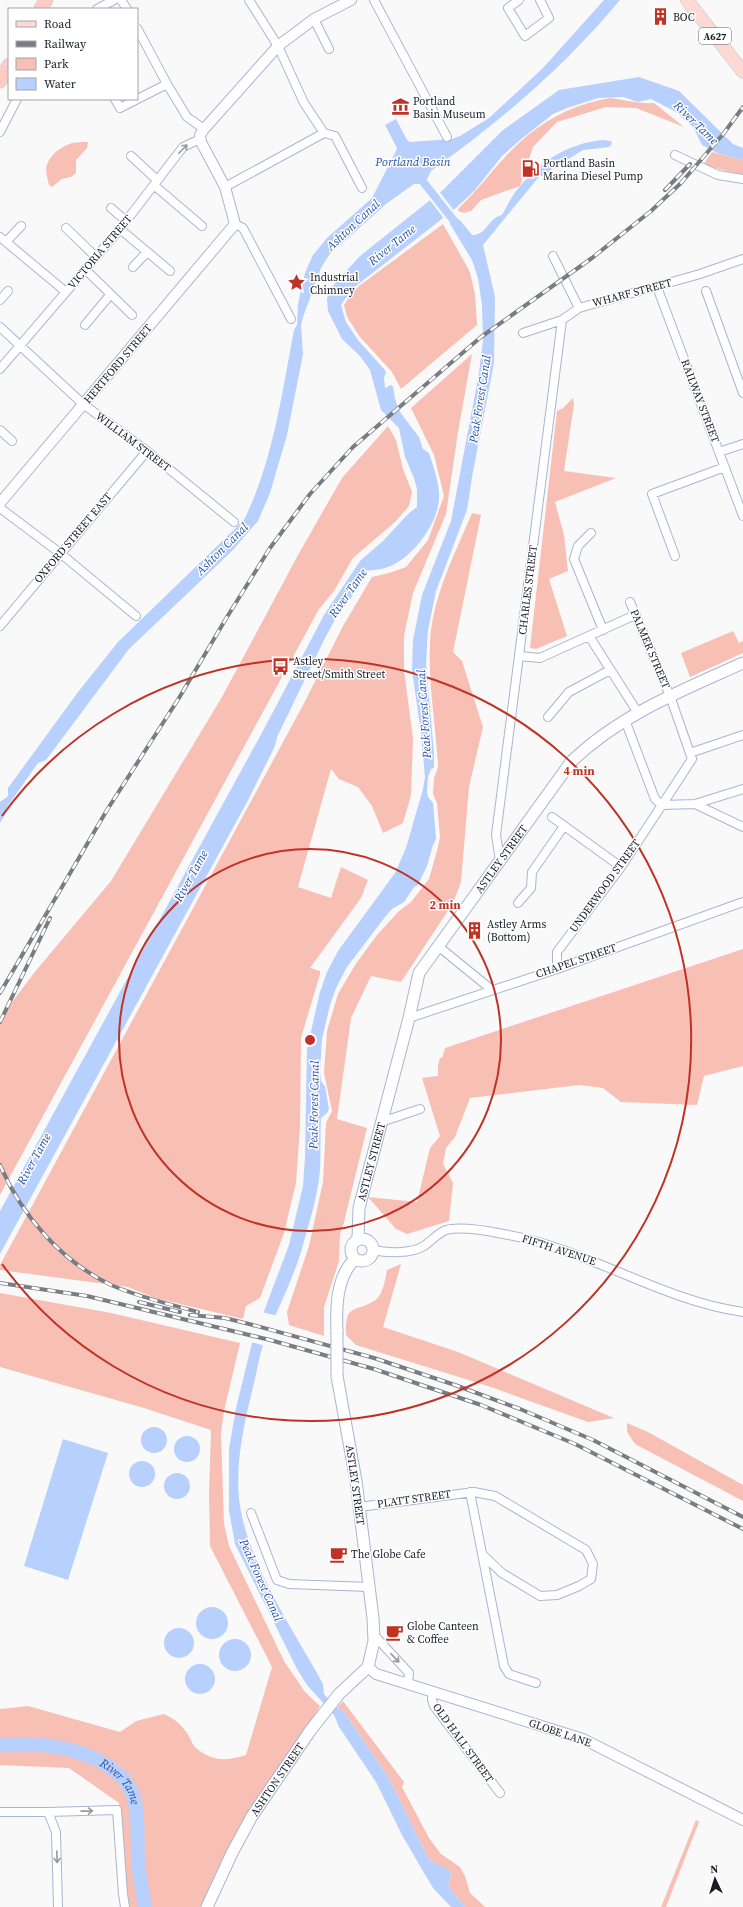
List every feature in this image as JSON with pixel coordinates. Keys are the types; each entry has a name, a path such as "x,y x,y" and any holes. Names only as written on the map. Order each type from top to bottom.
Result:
{"highway":[{"path":"0,81 8,67"}],"main road":[{"name":"A627","path":"687,0 743,72"},
{"name":"ASTLEY STREET","path":"358,1239 359,1208 409,1018 419,973 571,762 588,745 625,720 670,696 743,663"},
{"path":"358,1239 368,1241 373,1250 368,1259 362,1261 355,1259 351,1250 353,1243 358,1239"},
{"name":"ASTLEY STREET","path":"355,1259 344,1276 337,1300 337,1376 359,1507 369,1587 374,1635 368,1667"},
{"name":"ASHTON STREET","path":"207,1907 232,1853 252,1816 338,1694 368,1667"}],"street":[{"path":"99,8 114,0"},
{"path":"249,0 278,46 304,103 324,133 335,136 362,188"},
{"path":"291,319 243,228 235,224 225,187 201,142 200,135 278,46 314,19 351,0"},
{"path":"374,0 447,136"},
{"path":"519,0 508,8 525,36 549,18 540,0"},
{"path":"314,19 330,49"},
{"path":"139,37 187,117 204,129"},
{"path":"138,99 167,84"},
{"path":"0,132 16,100"},
{"path":"116,100 120,108 136,100"},
{"path":"225,187 324,133"},
{"name":"VICTORIA STREET","path":"0,369 120,229 183,147 200,138"},
{"path":"675,155 718,175 743,179"},
{"path":"131,156 156,183 202,226"},
{"path":"111,208 126,221"},
{"name":"HERTFORD STREET","path":"0,503 235,224"},
{"path":"21,226 3,239 66,292"},
{"path":"66,228 96,257"},
{"path":"120,229 170,271"},
{"path":"133,268 147,252"},
{"path":"553,256 579,308"},
{"name":"WHARF STREET","path":"523,332 562,320 579,308 657,287 743,259"},
{"path":"85,269 110,296 132,315"},
{"name":"RAILWAY STREET","path":"657,287 743,516"},
{"path":"0,300 8,291"},
{"path":"706,291 743,393"},
{"path":"85,325 110,296"},
{"name":"CHARLES STREET","path":"500,860 496,835 562,320"},
{"name":"WILLIAM STREET","path":"0,327 83,404 147,451 234,522"},
{"path":"0,430 12,441"},
{"path":"719,452 743,444"},
{"name":"OXFORD STREET EAST","path":"0,626 147,451"},
{"path":"675,556 652,494 725,467"},
{"path":"0,508 60,554 136,616"},
{"path":"591,532 578,546 574,559 603,630"},
{"name":"PALMER STREET","path":"630,602 670,696 690,753"},
{"path":"519,656 540,658 635,615"},
{"path":"589,636 638,713"},
{"path":"548,716 569,692 610,670"},
{"path":"625,720 655,799 662,805 695,804 743,789"},
{"path":"690,753 743,735"},
{"name":"UNDERWOOD STREET","path":"557,969 557,952 621,867 692,759 690,753"},
{"path":"695,804 743,827"},
{"path":"552,817 621,867"},
{"path":"518,903 531,888 532,872 564,826"},
{"name":"CHAPEL STREET","path":"409,1018 557,969 743,902"},
{"path":"438,946 492,990"},
{"path":"381,1122 420,1109"},
{"name":"FIFTH AVENUE","path":"373,1250 386,1252 412,1250 422,1247 446,1230 472,1230 503,1234 567,1251 668,1291 723,1309 743,1312"},
{"path":"470,1492 504,1666 509,1674 536,1683"},
{"name":"PLATT STREET","path":"359,1507 470,1492 495,1496 586,1550 592,1564 591,1579 579,1586 557,1594 540,1596 502,1573 482,1554"},
{"path":"251,1513 277,1580 289,1584 369,1587"},
{"path":"374,1635 410,1673 408,1684"},
{"name":"GLOBE LANE","path":"368,1667 376,1674 583,1739 743,1820"},
{"name":"OLD HALL STREET","path":"432,1691 434,1706 500,1793"},
{"path":"0,1812 116,1810 125,1907"},
{"path":"48,1812 56,1832 58,1907"}],"green space":[{"path":"610,98 654,103 684,127 636,108 606,107 557,122 533,147 520,186 481,200 471,211 464,213 458,211 459,208 506,156 541,126 566,111 595,101"},
{"path":"76,142 88,142 87,148 76,160 76,173 71,177 62,179 52,187 48,183 46,170 49,160 53,155 62,147"},
{"path":"712,152 743,160 743,175 703,165"},
{"path":"443,224 470,272 475,295 477,325 401,389 392,372 360,337 347,317 344,305 359,286"},
{"path":"472,354 458,432 446,514 413,593 404,636 404,671 413,738 411,795 403,823 383,833 372,806 358,787 339,779 331,769 298,887 331,898 341,867 368,880 361,898 310,968 320,971 320,974 301,1038 300,1126 296,1183 284,1233 260,1298 246,1306 243,1319 155,1298 128,1287 0,1270 0,1265 302,707 343,626 372,577 406,567 428,540 444,496 434,455 411,408"},
{"path":"573,398 574,404 564,471 616,478 555,502 564,535 568,571 549,579 567,636 536,649 530,648 557,411 563,408"},
{"path":"388,426 396,440 403,469 412,492 409,506 395,522 353,558 334,591 319,609 0,1195 0,1018 34,973 111,881 222,697 298,555 342,478"},
{"path":"472,513 481,515 453,652 462,661 483,727 469,787 461,882 453,903 401,982 371,976 351,1018 337,1119 367,1128 340,1235 339,1261 324,1307 324,1336 289,1325 287,1312 309,1246 323,1182 326,1123 332,1111 324,1073 327,1031 338,994 355,965 377,935 399,911 411,902 429,879 438,847 440,837 437,803 433,794 434,778 438,767 430,674 430,643 435,609 445,576"},
{"path":"733,631 739,643 743,641 743,653 690,677 681,653"},
{"path":"743,949 743,1066 704,1076 697,1105 621,1102 603,1088 579,1085 470,1098 455,1137 446,1148 443,1164 453,1183 449,1221 407,1234 396,1229 368,1197 417,1202 430,1148 440,1136 422,1078 438,1076 438,1065 445,1048"},
{"path":"401,1264 383,1327 458,1352 614,1418 588,1422 491,1387 356,1345 346,1335 346,1325 349,1313 352,1310 367,1305 377,1299 383,1287 387,1270"},
{"path":"0,1293 111,1313 240,1343 224,1411 221,1433 224,1524 229,1546 284,1661 305,1692 320,1706 260,1804 251,1805 200,1907 129,1907 119,1803 69,1768 0,1765 0,1709 28,1706 120,1732 136,1721 164,1714 172,1718 181,1726 196,1748 209,1756 227,1759 246,1755 272,1667 210,1546 209,1494 211,1430 144,1408 0,1367"},
{"path":"627,1423 648,1432 743,1485 743,1501 635,1444 627,1432"},
{"path":"343,1701 404,1782 402,1787 429,1838 441,1854 460,1867 465,1876 470,1893 485,1907 465,1907 449,1887 448,1883 452,1876 428,1858 389,1778 343,1710 339,1710 337,1708"},
{"path":"696,1820 699,1822 666,1907 661,1907"}],"water":[{"path":"604,0 620,0 577,48 531,92 457,152 431,171 426,181 431,191 428,191 422,184 414,184 386,204 329,255 321,268 303,317 301,326 303,354 287,435 270,493 258,521 232,551 129,649 46,760 38,763 7,807 5,815 0,823 0,802 8,796 8,788 78,692 118,642 244,520 254,497 269,451 281,402 294,330 297,325 298,304 305,273 313,255 327,238 372,198 397,148 385,125 396,119 407,140 410,142 452,139 460,136 489,118 543,68"},
{"path":"639,77 679,91 733,144 743,148 743,160 717,153 702,145 693,127 676,112 651,99 638,102 623,97 598,98 567,108 553,114 520,140 502,156 475,190 456,208 352,289 341,305 346,322 358,340 386,372 384,378 385,387 386,388 390,385 393,386 395,399 400,412 419,437 423,449 429,453 436,474 439,490 438,505 435,515 425,536 410,553 393,565 365,571 360,586 337,616 277,737 275,746 246,804 0,1254 0,1211 264,729 324,615 360,561 384,540 408,514 417,507 417,489 405,457 399,428 381,410 370,370 360,356 342,339 328,311 327,299 330,289 360,256 444,189 503,130 559,90"},
{"path":"603,140 611,141 612,144 609,147 583,150 538,178 483,245 495,297 494,363 467,510 436,591 428,630 426,664 434,768 431,769 428,777 427,792 428,797 433,803 436,839 427,866 418,885 414,887 404,902 392,909 385,917 347,967 336,988 330,1005 322,1039 320,1070 321,1081 325,1086 329,1109 321,1118 320,1170 317,1191 310,1222 297,1264 262,1350 243,1430 239,1463 238,1479 241,1512 247,1535 265,1579 287,1622 323,1684 324,1694 339,1710 343,1710 389,1778 428,1858 446,1868 451,1873 452,1876 448,1883 449,1887 465,1907 451,1907 433,1888 402,1835 376,1782 339,1727 334,1715 307,1685 297,1669 235,1544 229,1511 229,1449 236,1408 252,1343 289,1245 303,1186 307,1049 320,992 327,972 338,951 395,873 406,848 423,789 425,777 421,733 412,670 413,640 422,595 451,521 479,373 483,340 482,305 478,278 472,260 450,224 451,217 460,220 472,235 481,233 494,219 502,215 522,183 552,157 576,146"},
{"path":"154,1427 163,1431 167,1440 163,1449 154,1453 145,1449 141,1440 145,1431"},
{"path":"187,1436 196,1440 200,1449 196,1458 187,1462 178,1458 174,1449 178,1440"},
{"path":"63,1439 108,1453 68,1580 24,1566"},
{"path":"142,1461 151,1465 155,1474 151,1483 142,1487 133,1483 129,1474 133,1465"},
{"path":"177,1473 186,1477 190,1486 186,1495 177,1499 168,1495 164,1486 168,1477"},
{"path":"212,1607 223,1612 228,1623 223,1634 212,1639 201,1634 196,1623 201,1612"},
{"path":"179,1628 190,1632 194,1643 190,1654 179,1658 168,1654 164,1643 168,1632"},
{"path":"235,1639 246,1644 251,1655 246,1666 235,1671 224,1666 219,1655 224,1644"},
{"path":"200,1664 211,1668 215,1679 211,1690 200,1694 189,1690 185,1679 189,1668"}],"pier":[{"path":"439,191 455,212 449,219 449,217 445,220 429,199"},
{"path":"262,1312 278,1316 265,1346 251,1342"}],"waterway":[{"name":"Peak Forest Canal","path":"424,183 458,226"},
{"name":"River Tame","path":"0,1745 43,1745 62,1748 89,1756 102,1762 124,1779 131,1790 135,1803 138,1865 145,1907"}],"railway":[{"path":"0,993 107,810 179,698 270,548 310,494 353,447 481,337 592,258 651,211 681,183 724,133 743,107"},
{"path":"665,190 690,164"},
{"path":"0,1022 50,918"},
{"path":"0,1165 9,1184 32,1219 45,1235 76,1263 111,1285 154,1300 198,1312"},
{"path":"0,1283 87,1296 270,1340 374,1369 481,1405 575,1444 743,1529"},
{"path":"139,1302 180,1312"},
{"path":"190,1315 225,1318 253,1325 374,1358 455,1385 520,1409 593,1440 743,1517"}],"place":[{"name":"BOC","path":"660,17"},
{"name":"Portland Basin Museum","path":"400,107"},
{"name":"Portland Basin Marina Diesel Pump","path":"530,169"},
{"name":"Industrial Chimney","path":"297,283"},
{"name":"Astley Street/Smith Street","path":"280,667"},
{"name":"Astley Arms (Bottom)","path":"474,930"},
{"name":"The Globe Cafe","path":"338,1554"},
{"name":"Globe Canteen & Coffee","path":"394,1632"}],"water label":[{"name":"Portland Basin","path":"413,162"},
{"name":"Ashton Canal","path":"353,225"},
{"name":"Ashton Canal","path":"222,549"}]}
